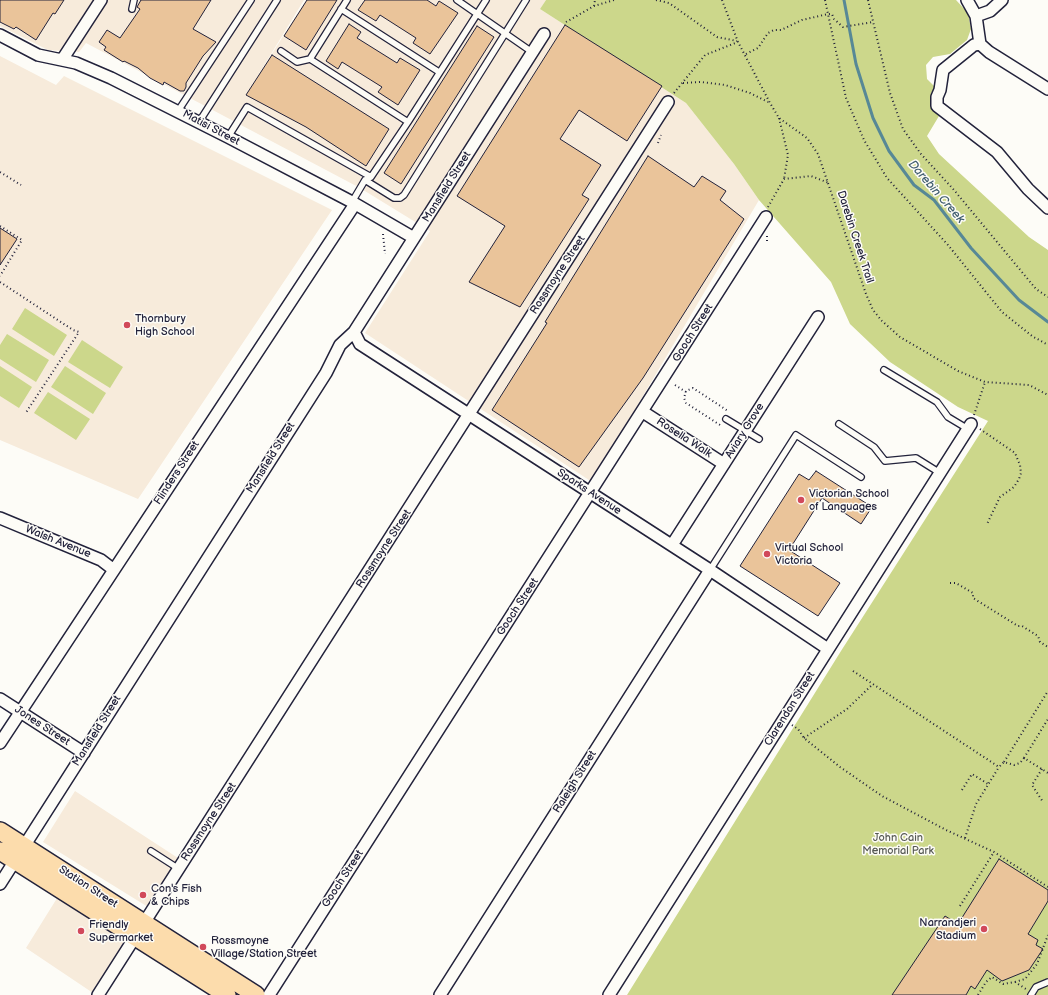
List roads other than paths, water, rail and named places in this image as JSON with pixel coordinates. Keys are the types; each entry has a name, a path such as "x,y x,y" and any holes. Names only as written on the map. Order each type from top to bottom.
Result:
{"main road":[{"name":"Station Street","path":"0,831 20,853 140,930 256,995"},
{"name":"Station Street","path":"0,850 20,853"},
{"name":"Station Street","path":"140,930 226,995"}],"street":[{"path":"62,60 101,0"},
{"path":"967,0 976,16 980,44 989,52 1048,89"},
{"path":"976,16 990,11 1002,0"},
{"name":"Matisi Street","path":"0,34 38,55 76,63 111,78 178,111 353,203 414,238"},
{"name":"Mansfield Street","path":"0,884 326,373 340,345 354,332 544,34"},
{"path":"980,44 974,45 943,70 940,90 936,102 937,106 997,152 1028,189 1048,208"},
{"name":"Rossmoyne Street","path":"98,995 668,102"},
{"name":"Flinders Street","path":"0,743 353,203"},
{"name":"Gooch Street","path":"269,995 591,494 766,217"},
{"name":"Aviary Grove","path":"672,545 818,317"},
{"name":"Sparks Avenue","path":"354,332 360,344 672,545 828,649"},
{"name":"Rosella Walk","path":"643,412 724,464"},
{"name":"Clarendon Street","path":"609,995 969,426"},
{"name":"Walsh Avenue","path":"0,518 101,560 114,570"},
{"name":"Raleigh Street","path":"440,995 710,570"},
{"name":"Jones Street","path":"0,698 84,753"}],"lane":[{"path":"132,9 134,0"},
{"path":"178,111 251,0"},
{"path":"199,122 277,0"},
{"path":"281,51 297,62 310,59 347,0"},
{"path":"457,0 500,29 505,35 532,52"},
{"path":"353,203 408,122 486,0"},
{"path":"228,137 247,107 368,179 394,198 400,198 404,195 526,0"},
{"path":"341,9 439,72"},
{"path":"310,59 408,122"},
{"path":"884,370 937,402 948,417 969,426"},
{"path":"726,419 759,439"},
{"path":"839,424 874,447 885,461 916,458 940,473"},
{"path":"710,570 796,435 861,477"},
{"path":"151,851 179,869"},
{"path":"1032,994 1036,987 1048,982"}],"waterway":[{"name":"Darebin Creek","path":"844,0 856,64 873,118 889,151 914,185 934,200 971,248 1019,300 1048,322"}],"place":[{"name":"Thornbury High School","path":"127,325"},
{"name":"Victorian School of Languages","path":"801,500"},
{"name":"Virtual School Victoria","path":"767,554"},
{"name":"Con's Fish & Chips","path":"143,895"},
{"name":"Narrandjeri Stadium","path":"984,929"},
{"name":"Friendly Supermarket","path":"81,931"},
{"name":"Rossmoyne Village/Station Street","path":"203,947"}],"park label":[{"name":"John Cain Memorial Park","path":"898,844"}]}
